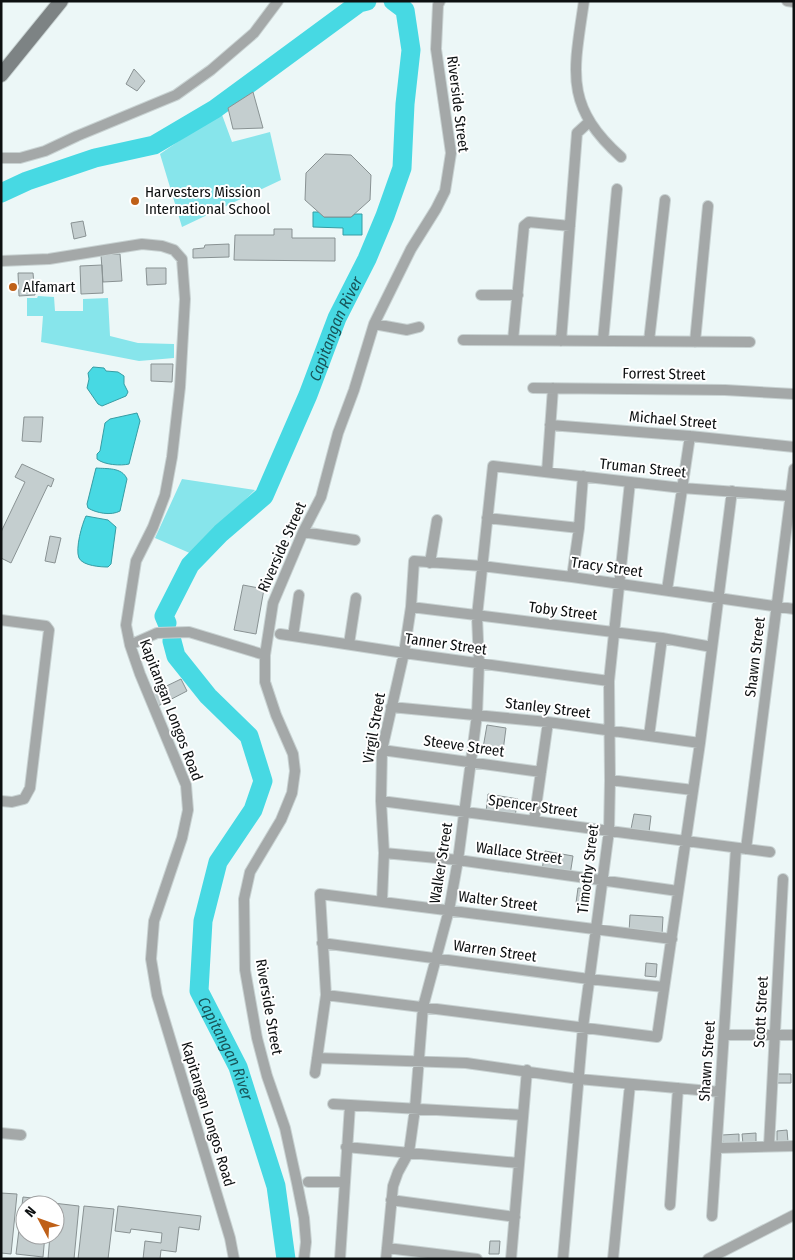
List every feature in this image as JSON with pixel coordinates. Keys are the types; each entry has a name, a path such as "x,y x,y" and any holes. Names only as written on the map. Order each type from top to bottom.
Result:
{"street":[{"path":"1,75 61,1"},
{"path":"1,158 20,158 45,151 76,136 176,95 254,33 278,1"},
{"name":"Riverside Street","path":"304,1259 306,1242 298,1183 285,1128 267,1076 257,1038 245,970 244,899 250,872 281,820 292,793 295,771 293,754 276,715 265,682 265,655 273,603 302,532 321,497 338,433 354,390 374,324 411,248 445,191 451,153 436,48 438,6 440,1"},
{"path":"584,1 575,76 580,102 589,122 605,143 621,157"},
{"path":"561,340 577,133 589,122"},
{"path":"602,341 617,189"},
{"path":"649,341 665,200"},
{"path":"695,342 708,206"},
{"path":"514,340 524,226 529,222 570,226"},
{"name":"Kapitangan Longos Road","path":"1,261 49,258 142,244 162,246 174,250 182,259 185,308 180,387 172,457 165,495 153,527 136,561 126,625 130,645 186,785 188,810 182,838 154,921 151,959 159,1004 229,1233 234,1259"},
{"path":"481,295 518,295"},
{"path":"374,324 407,330 419,327"},
{"path":"463,340 750,342"},
{"name":"Forrest Street","path":"533,388 725,390 794,394"},
{"path":"547,472 553,388"},
{"name":"Michael Street","path":"550,425 690,436 794,447"},
{"path":"667,590 690,436"},
{"name":"Truman Street","path":"493,466 682,488 790,496"},
{"name":"Walker Street","path":"386,1259 394,1180 409,1152 415,1109 423,1007 449,910 458,860 477,715 479,663 477,616 493,466"},
{"name":"Shawn Street","path":"712,1216 724,1035 741,848 794,469"},
{"path":"572,577 579,528 583,476"},
{"name":"Timothy Street","path":"563,1259 583,1027 609,831 609,681 630,482"},
{"path":"326,995 657,1037 700,743 732,491"},
{"path":"487,518 579,528"},
{"path":"430,563 437,520"},
{"path":"302,532 355,540"},
{"name":"Tracy Street","path":"414,561 482,566 572,577 794,609"},
{"name":"Virgil Street","path":"382,901 384,853 380,801 382,750 404,653 411,607 414,561"},
{"path":"293,636 299,595"},
{"path":"349,644 356,598"},
{"name":"Toby Street","path":"411,607 662,638 712,647"},
{"path":"1,620 46,626 49,630 30,788 24,799 12,802 1,801"},
{"path":"130,645 158,633 189,632 265,655"},
{"name":"Tanner Street","path":"280,634 609,681"},
{"path":"649,736 662,638"},
{"name":"Stanley Street","path":"391,707 548,722 700,743"},
{"path":"534,821 548,722"},
{"name":"Steeve Street","path":"382,750 541,772"},
{"path":"610,780 693,790"},
{"name":"Spencer Street","path":"380,801 770,852"},
{"name":"Wallace Street","path":"384,853 458,860 678,891"},
{"name":"Scott Street","path":"769,1146 783,879"},
{"name":"Walter Street","path":"322,943 320,894 672,939"},
{"path":"315,1074 326,995 322,943"},
{"name":"Warren Street","path":"322,943 589,979 664,987"},
{"path":"724,1035 794,1035"},
{"path":"317,1058 466,1063 527,1070 579,1079 720,1092"},
{"path":"511,1259 527,1070"},
{"path":"613,1259 630,1084"},
{"path":"670,1205 678,1088"},
{"path":"333,1104 523,1115"},
{"path":"340,1259 350,1104"},
{"path":"1,1134 21,1134"},
{"path":"717,1148 794,1146"},
{"path":"346,1147 519,1163"},
{"path":"308,1182 344,1182"},
{"path":"391,1200 515,1217"},
{"path":"708,1259 794,1215"},
{"path":"387,1248 477,1259"}],"shaded area":[{"path":"221,112 232,142 270,132 281,180 182,227 160,154"},
{"path":"313,212 319,212 324,217 351,217 355,214 362,214 362,235 343,235 343,228 313,227"},
{"path":"38,296 54,297 55,311 83,311 83,299 108,298 110,336 138,343 174,344 174,358 139,361 41,342 43,316 27,316 27,298 37,298"},
{"path":"93,367 118,372 124,376 124,384 128,392 126,396 102,406 98,404 87,388 88,373"},
{"path":"137,413 140,421 129,464 104,463 97,459 105,423 110,419"},
{"path":"96,468 122,472 127,479 120,511 116,513 104,513 88,508 87,504"},
{"path":"182,479 255,490 192,554 155,538"},
{"path":"86,516 108,520 116,527 111,564 108,567 84,563 79,558 78,543"}],"building":[{"path":"134,69 145,81 137,91 126,84"},
{"path":"253,92 263,128 233,129 228,108"},
{"path":"325,154 351,155 371,175 370,200 351,217 324,217 305,200 306,173"},
{"path":"83,221 86,236 74,239 71,223"},
{"path":"274,229 292,229 292,238 335,238 335,261 234,260 235,235 274,235"},
{"path":"229,244 229,257 193,258 193,249 204,248 205,245"},
{"path":"120,254 122,281 103,282 101,255"},
{"path":"102,265 103,293 81,294 80,266"},
{"path":"146,268 166,268 166,284 147,285"},
{"path":"18,273 33,273 35,295 19,296"},
{"path":"151,364 173,364 172,382 151,381"},
{"path":"24,417 43,417 41,442 22,441"},
{"path":"22,464 54,479 51,487 48,485 11,563 1,558 1,532 25,482 15,477"},
{"path":"50,536 61,538 55,563 45,561"},
{"path":"243,585 264,589 256,634 234,630"},
{"path":"181,679 187,691 158,706 152,693"},
{"path":"487,725 506,728 503,751 483,748"},
{"path":"488,794 518,799 515,816 486,812"},
{"path":"634,814 651,816 649,832 631,829"},
{"path":"545,851 573,856 570,875 542,870"},
{"path":"578,888 591,889 589,905 576,903"},
{"path":"630,915 663,917 662,935 629,932"},
{"path":"646,963 657,964 656,977 645,976"},
{"path":"777,1074 791,1074 791,1083 777,1083"},
{"path":"787,1130 788,1142 777,1142 777,1131"},
{"path":"756,1133 756,1143 743,1144 742,1134"},
{"path":"739,1134 739,1144 723,1145 722,1135"},
{"path":"1,1193 17,1194 15,1195 11,1254 1,1253"},
{"path":"65,1204 79,1206 74,1259 48,1259 49,1245 65,1245"},
{"path":"84,1206 114,1209 108,1259 78,1259"},
{"path":"118,1206 201,1216 199,1230 179,1227 176,1252 161,1250 160,1259 143,1259 145,1241 161,1243 162,1233 131,1229 130,1233 115,1231"},
{"path":"490,1241 500,1241 499,1254 489,1254"},
{"path":"17,1245 44,1245 43,1257 16,1254"}],"waterway":[{"name":"Capitangan River","path":"1,193 27,181 95,158 154,145 215,109 359,3 367,1"},
{"name":"Capitangan River","path":"167,623 164,616 190,565 221,533 264,496 308,395 337,318 367,259 385,216 402,168 405,104 411,50 405,10 393,1"},
{"name":"Capitangan River","path":"172,641 176,656 208,696 249,736 263,781 253,810 218,862 203,921 199,991 238,1067 276,1186 286,1259"}],"place":[{"name":"Harvesters Mission International School","path":"135,201"},
{"name":"Alfamart","path":"13,287"}]}
